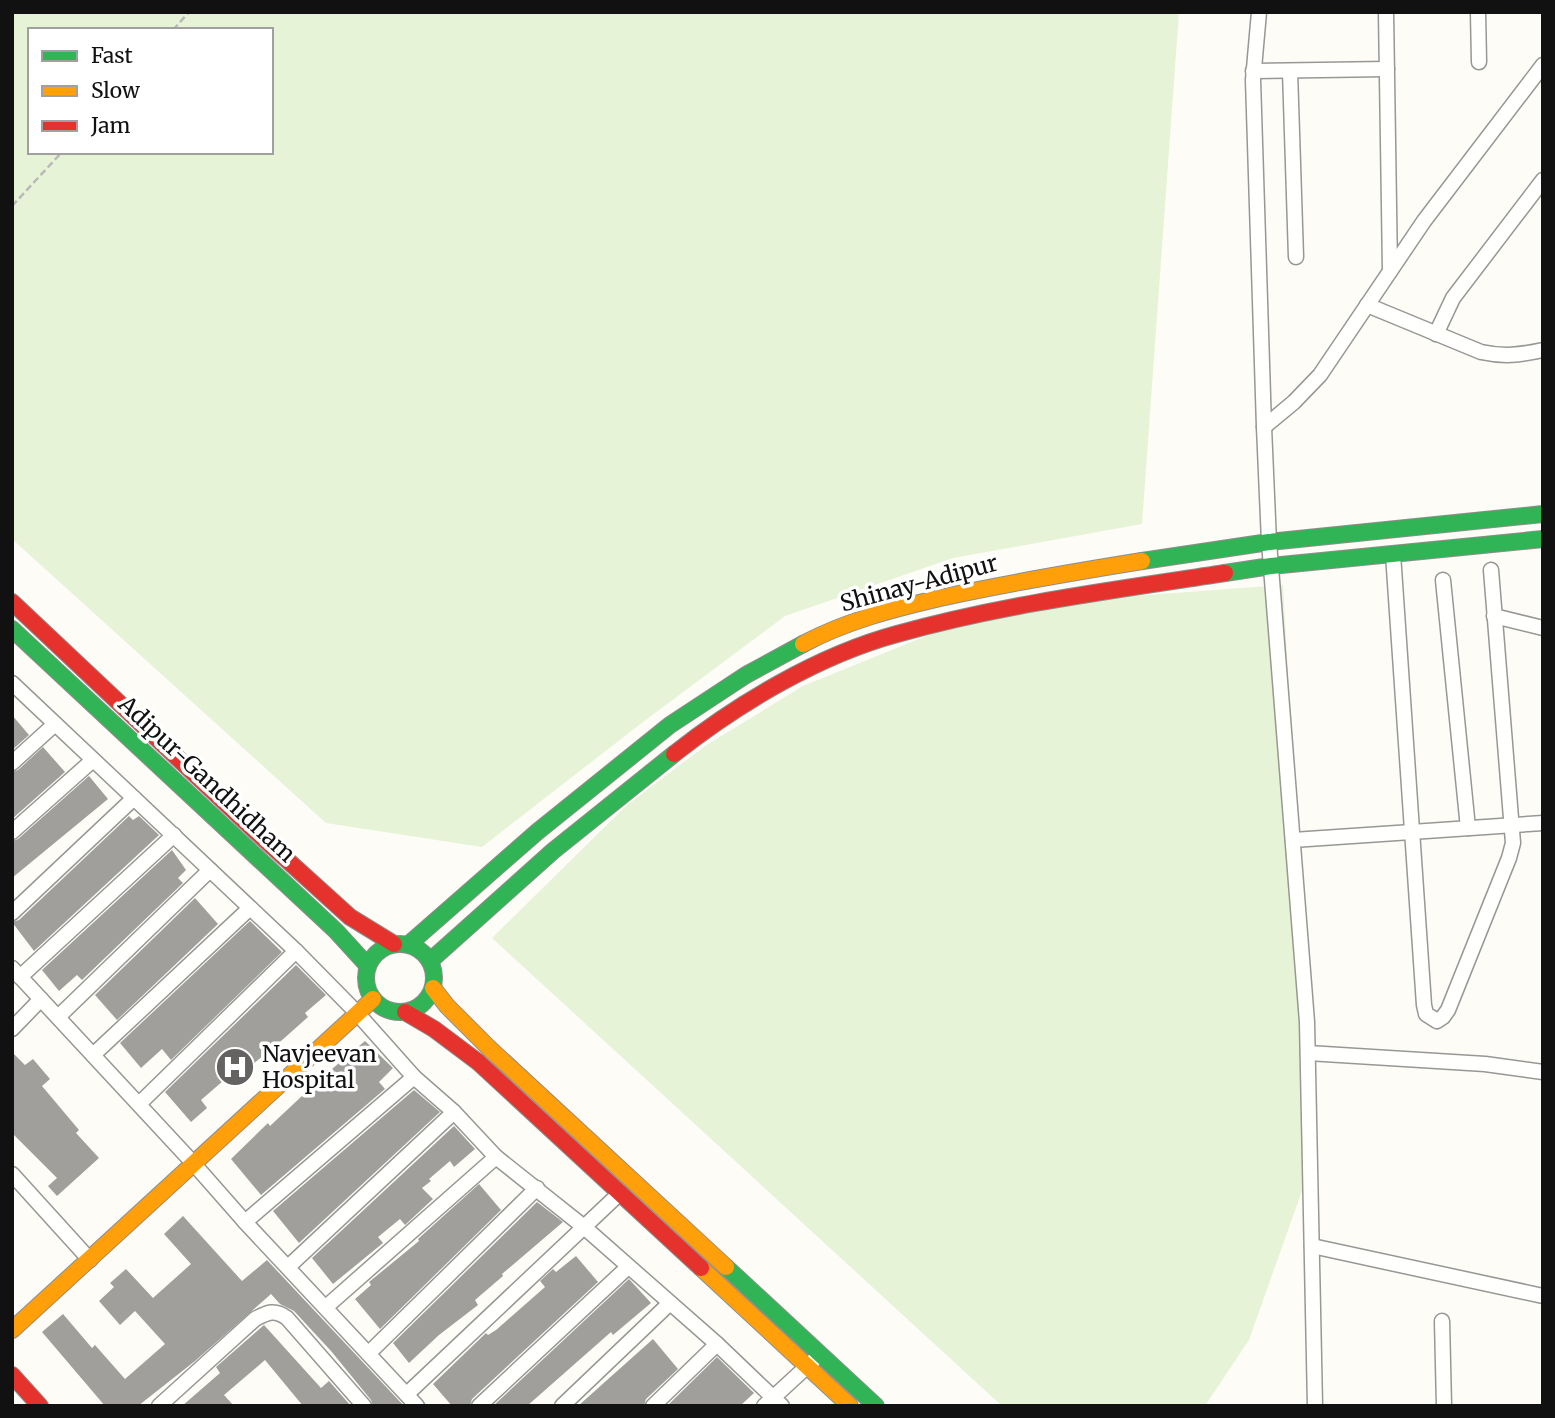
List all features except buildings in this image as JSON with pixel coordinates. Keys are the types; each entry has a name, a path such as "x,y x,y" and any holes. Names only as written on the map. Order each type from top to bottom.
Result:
{"main road":[{"name":"Shinay-Adipur","path":"401,944 670,726 746,675 820,635 888,610 1014,581 1269,542 1543,514"},
{"name":"Shinay-Adipur","path":"430,961 553,851 684,745 758,696 830,657 895,634 1019,605 1271,566 1543,538"},
{"path":"12,601 349,917 401,944 421,950 430,961 434,974 433,988 427,1000 417,1008 393,1012 373,999 367,989 365,977 367,965 373,955 383,948 401,944"},
{"name":"Adipur-Gandhidham","path":"12,629 336,931 367,965"},
{"path":"433,988 489,1048 876,1406"},
{"path":"12,1330 373,999"},
{"path":"405,1012 435,1028 478,1062 850,1406"},
{"path":"12,1375 40,1406"}],"street":[{"path":"1259,12 1253,71 1264,427 1269,542 1307,1022 1315,1406"},
{"path":"1386,12 1390,271"},
{"path":"1478,12 1479,62"},
{"path":"1264,427 1320,375 1424,221 1543,65"},
{"path":"1253,71 1387,69"},
{"path":"1290,71 1296,257"},
{"path":"1436,334 1464,282 1543,180"},
{"path":"1367,305 1481,352 1516,356 1543,350"},
{"path":"1393,554 1424,1004 1426,1014 1437,1021 1448,1010 1513,842 1491,570"},
{"path":"1443,580 1468,828"},
{"path":"1494,617 1543,628"},
{"path":"13,684 296,951 358,1014 414,1077 454,1112 496,1157 584,1227 717,1344 773,1403 820,1354"},
{"path":"12,763 55,724"},
{"path":"12,832 93,760"},
{"path":"12,913 134,798"},
{"path":"1293,840 1543,823"},
{"path":"174,835 16,972 417,1406"},
{"path":"58,1017 210,870"},
{"path":"93,1055 250,908"},
{"path":"139,1104 296,951"},
{"path":"12,1029 41,999"},
{"path":"1308,1053 1485,1064 1543,1072"},
{"path":"245,1222 414,1077"},
{"path":"288,1267 454,1112"},
{"path":"326,1307 496,1157"},
{"path":"12,1174 90,1260"},
{"path":"369,1353 537,1188"},
{"path":"407,1394 620,1193"},
{"path":"1312,1246 1543,1296"},
{"path":"479,1406 628,1267"},
{"path":"562,1406 670,1303"},
{"path":"159,1406 255,1319 268,1312 278,1312 288,1318 365,1406"},
{"path":"1442,1321 1444,1406"},
{"path":"653,1406 717,1344"}],"path":[{"path":"175,28 189,12"},
{"path":"12,206 60,154"}],"green space":[{"path":"12,12 1179,12 1142,524 953,558 785,616 482,847 326,823 12,539"},
{"path":"1283,585 1314,1157 1249,1340 1205,1406 1002,1406 492,938 627,805 705,746 803,686 931,634 1080,600"}],"traffic: fast":[{"path":"1142,561 1269,542 1543,514"},
{"path":"1225,573 1543,539"},
{"path":"12,629 336,931 367,965"},
{"path":"409,944 537,832 670,725 746,675 803,644"},
{"path":"430,961 553,851 674,754"},
{"path":"393,944 407,944 419,949 429,959 434,978 429,997 419,1007 407,1012 393,1012 381,1007 371,997 366,985 366,971 371,959 381,949 393,944"},
{"path":"726,1267 876,1406"}],"traffic: slow":[{"path":"803,644 853,622 922,602 1142,561"},
{"path":"433,988 489,1048 726,1267"},
{"path":"12,1330 373,999"},
{"path":"701,1268 850,1406"}],"traffic: jam":[{"path":"674,754 724,717 780,683 868,643 978,614 1225,573"},
{"path":"12,602 350,917 394,944"},
{"path":"405,1012 434,1029 478,1062 701,1268"},
{"path":"12,1375 40,1406"}],"place":[{"name":"Navjeevan Hospital","path":"235,1067"}]}
